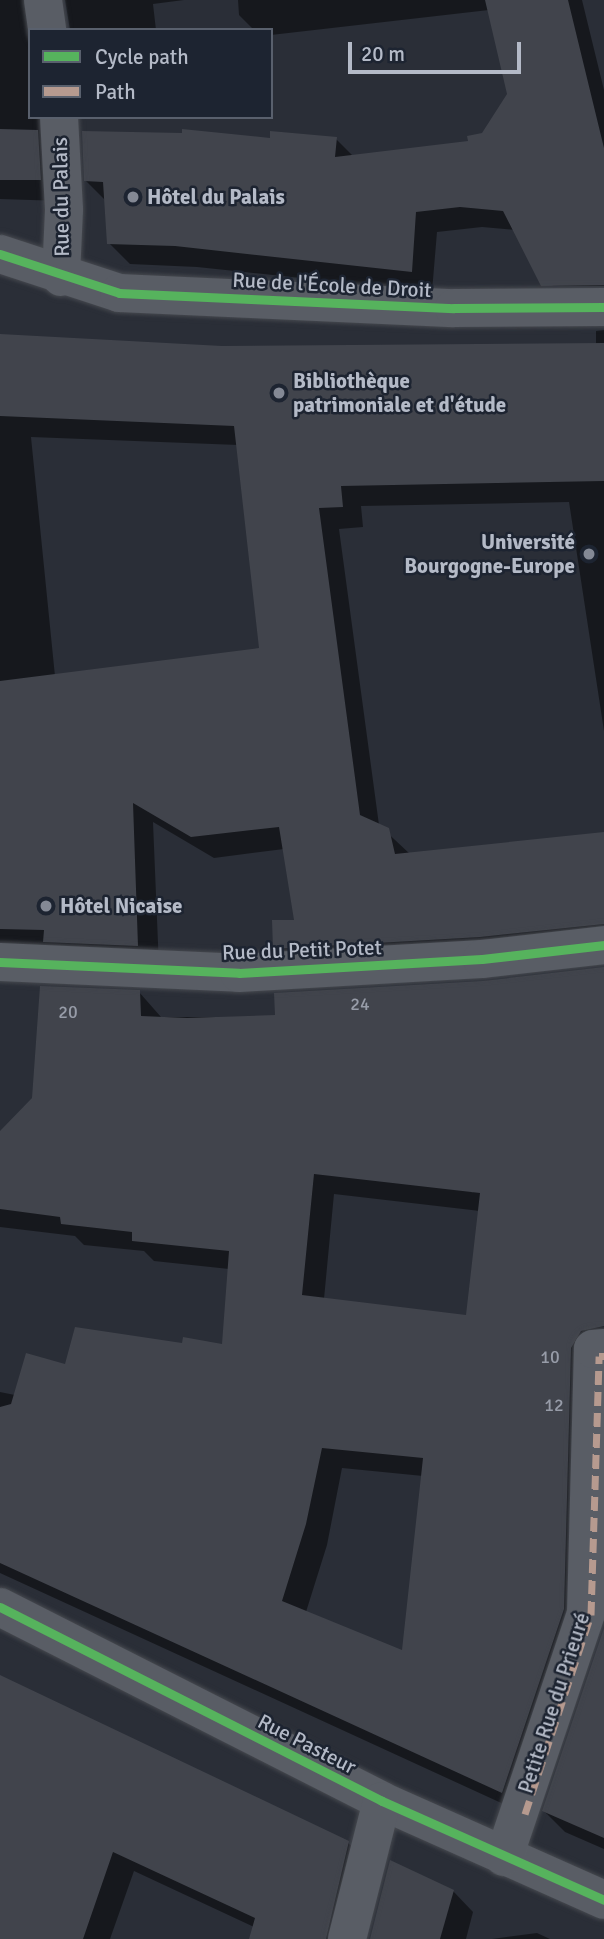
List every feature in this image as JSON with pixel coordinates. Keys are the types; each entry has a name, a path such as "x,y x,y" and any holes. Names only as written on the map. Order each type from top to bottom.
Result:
{"street":[{"path":"43,0 47,28"},
{"name":"Rue du Palais","path":"59,119 64,211 61,277"},
{"name":"Rue de l'École de Droit","path":"0,254 61,277 119,293 454,308 604,307"},
{"name":"Rue du Petit Potet","path":"0,962 239,973 482,959 604,945"},
{"name":"Petite Rue du Prieuré","path":"504,1857 586,1613 593,1349 604,1349"},
{"name":"Petite Rue du Prieuré","path":"525,1814 591,1615 599,1356 604,1356"},
{"name":"Rue Pasteur","path":"0,1607 382,1801 604,1900"},
{"path":"347,1939 382,1801"}],"building":[{"path":"485,0 568,0 604,148 604,285 541,286 503,211 460,207 416,212 412,272 175,246 107,244 103,182 84,181 82,131 182,133 182,129 270,138 270,131 337,137 335,157 468,141 467,136 482,133 507,94"},
{"path":"0,129 38,130 41,180 0,180"},
{"path":"0,334 222,346 604,343 604,481 341,486 343,507 319,508 360,815 389,828 395,854 604,832 604,924 480,937 273,949 272,920 294,920 279,827 191,837 133,803 138,946 43,942 44,930 0,929 0,681 259,648 234,426 0,416"},
{"path":"604,967 604,1326 581,1331 571,1348 564,1609 502,1793 0,1563 0,1407 11,1404 26,1353 65,1364 75,1327 182,1343 183,1337 222,1344 229,1251 132,1241 132,1232 61,1224 60,1217 0,1209 0,1131 32,1098 40,986 140,990 141,1016 187,1018 275,1015 274,993 483,981","holes":["314,1174 480,1193 466,1315 302,1295","322,1448 423,1458 402,1650 282,1601 306,1524"]},
{"path":"604,1628 604,1838 542,1811"},
{"path":"0,1675 349,1841 326,1939 249,1939 255,1918 113,1852 83,1939 0,1939"},
{"path":"390,1860 454,1890 440,1939 370,1939"}],"marked path":[{"path":"525,1814 591,1615 599,1356 604,1356"}],"cycle path":[{"path":"0,254 119,293 454,308 604,307"},
{"path":"0,962 239,973 482,959 604,945"},
{"path":"0,1607 382,1801 604,1900"}],"place":[{"name":"Hôtel du Palais","path":"133,197"},
{"name":"Bibliothèque patrimoniale et d'étude","path":"279,393"},
{"name":"Université Bourgogne-Europe","path":"589,554"},
{"name":"Hôtel Nicaise","path":"46,906"}]}
